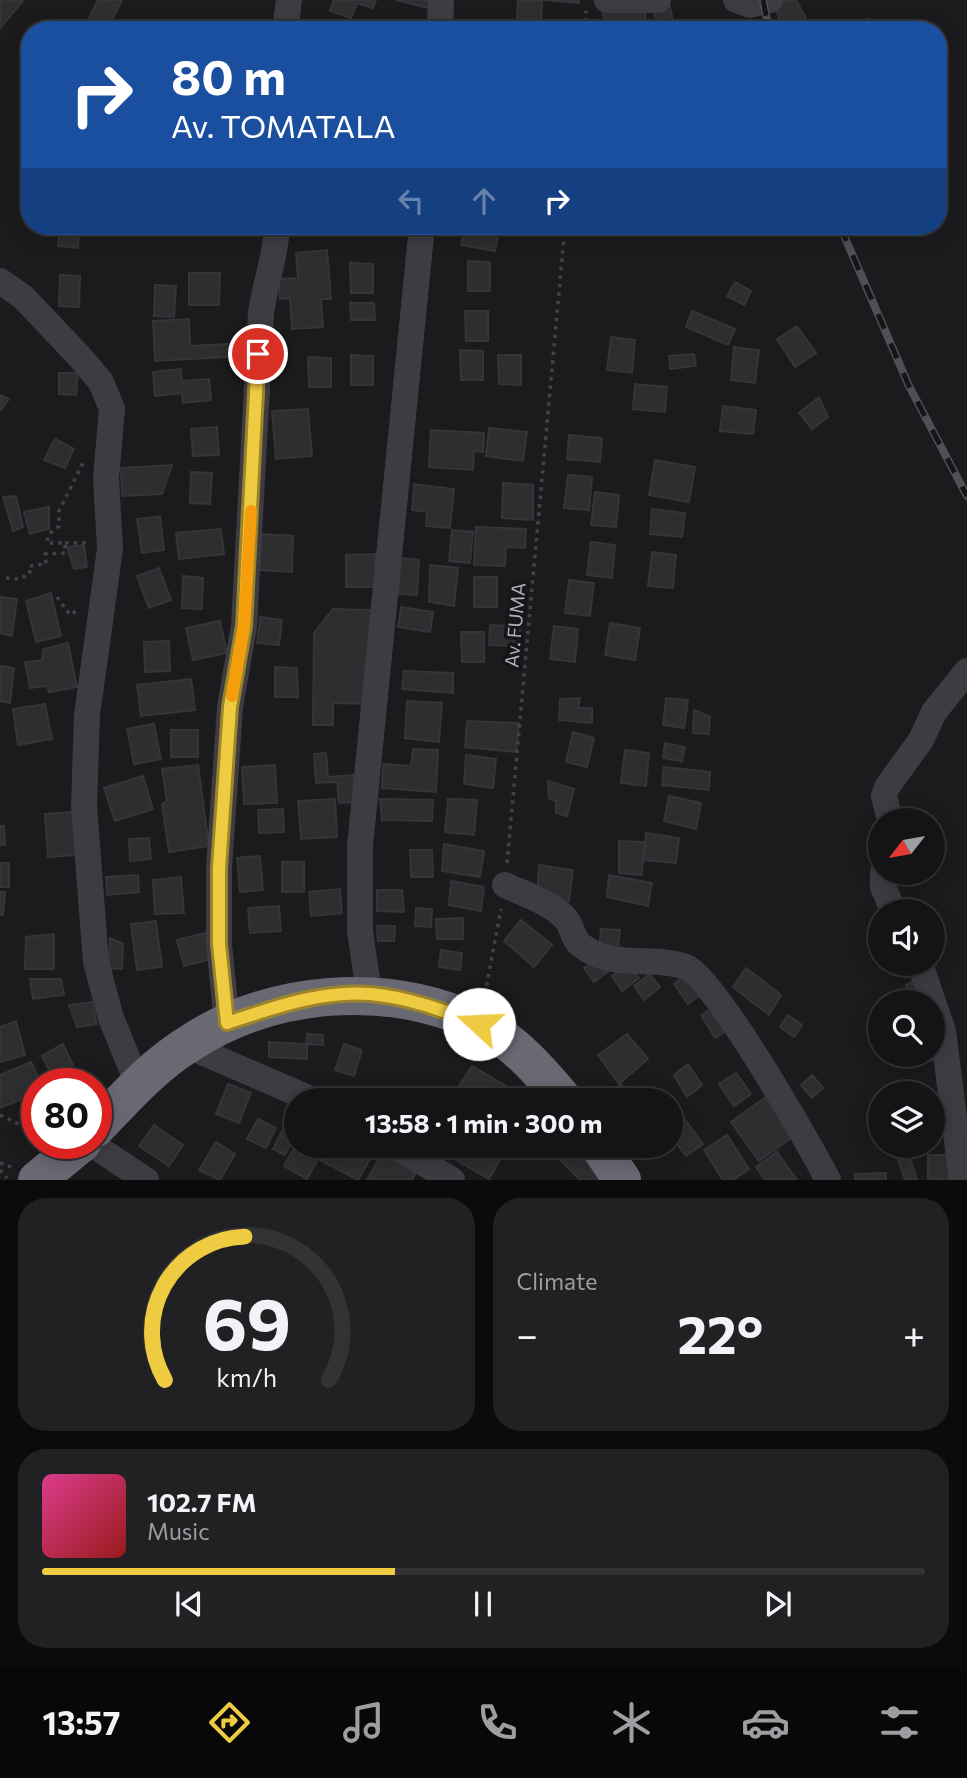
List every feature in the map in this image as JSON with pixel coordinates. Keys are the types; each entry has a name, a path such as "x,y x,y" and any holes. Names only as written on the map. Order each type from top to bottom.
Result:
{"highway":[{"path":"112,1111 138,1084 186,1045 227,1023 313,998 369,994 435,1007 479,1024 536,1065 555,1088"},
{"path":"606,1158 622,1180"},
{"path":"10,1174 45,1159"}],"street":[{"path":"286,21 289,0"},
{"path":"440,21 441,0"},
{"path":"607,0 658,0"},
{"path":"736,0 750,5 770,0"},
{"path":"227,1023 219,944 219,868 230,707 244,626 261,313 265,282 276,248 277,235"},
{"path":"369,994 360,931 360,846 421,235"},
{"path":"0,281 23,297 51,324 100,382 112,409 106,478 110,549 86,715 84,806 96,962 111,1018 138,1084"},
{"path":"887,808 884,796 887,787 920,740 934,712 967,671"},
{"path":"505,885 549,906 566,919 572,935 582,947 630,963 670,963 688,968 725,1009 828,1180"},
{"path":"923,976 943,1031 962,1180"},
{"path":"186,1045 285,1088"},
{"path":"112,1158 146,1180"},
{"path":"415,1158 452,1180"}],"path":[{"path":"585,21 587,0"},
{"name":"Av. FUMA","path":"479,1024 505,885 564,235"},
{"path":"6,578 19,579 30,574 29,566 46,564 45,554 65,553 65,543 47,543 48,536 59,526 59,511 77,471 83,459 108,459"},
{"path":"0,1115 21,1125"},
{"path":"9,1180 10,1174"}],"building":[{"path":"0,0 23,1 0,28"},
{"path":"98,0 122,0 112,21 88,21"},
{"path":"334,0 376,0 373,8 357,3 351,18 330,11"},
{"path":"396,0 434,0 432,9"},
{"path":"518,0 542,0 541,20 517,18"},
{"path":"542,0 579,0 579,3"},
{"path":"773,0 796,0 807,21 780,21"},
{"path":"601,7 646,10 645,21 605,21"},
{"path":"670,7 673,21 656,21 654,10"},
{"path":"59,235 79,235 78,248 58,246"},
{"path":"463,235 498,235 495,251 461,245"},
{"path":"327,250 331,299 321,299 323,327 292,329 290,298 280,299 279,279 298,278 296,253"},
{"path":"468,261 490,262 490,291 468,291"},
{"path":"350,263 373,264 373,293 351,293"},
{"path":"189,273 220,273 219,305 189,305"},
{"path":"60,275 80,276 79,307 59,306"},
{"path":"735,282 751,291 744,305 727,296"},
{"path":"155,285 176,286 174,317 154,316"},
{"path":"350,303 374,303 375,320 351,320"},
{"path":"465,311 488,311 488,341 466,341"},
{"path":"692,311 735,329 728,345 686,327"},
{"path":"189,319 190,346 243,343 243,356 155,361 153,321"},
{"path":"797,326 816,353 795,367 777,339"},
{"path":"611,337 635,340 632,373 607,370"},
{"path":"734,347 759,350 755,383 731,380"},
{"path":"460,350 483,351 483,380 461,380"},
{"path":"694,354 696,366 670,369 669,356"},
{"path":"351,355 373,356 373,385 351,385"},
{"path":"498,355 521,355 521,385 499,384"},
{"path":"308,357 331,358 331,387 309,387"},
{"path":"181,369 182,381 209,379 211,400 183,403 182,393 155,396 153,372"},
{"path":"59,373 78,373 76,395 59,394"},
{"path":"635,384 667,387 665,412 633,409"},
{"path":"0,395 9,399 0,411"},
{"path":"819,397 828,417 812,429 799,413"},
{"path":"723,406 756,410 753,434 720,431"},
{"path":"308,409 312,456 276,459 272,411"},
{"path":"217,427 219,455 193,456 191,429"},
{"path":"489,428 527,432 523,461 486,456"},
{"path":"431,430 484,433 483,452 474,451 473,470 429,467"},
{"path":"569,435 602,438 600,462 567,459"},
{"path":"55,439 74,449 65,468 44,460"},
{"path":"655,460 695,467 689,502 649,495"},
{"path":"172,465 162,494 122,496 121,468"},
{"path":"191,472 212,473 210,504 190,503"},
{"path":"568,475 592,477 589,510 564,508"},
{"path":"503,483 533,485 533,520 502,518"},
{"path":"414,484 454,489 450,528 426,526 427,512 412,510"},
{"path":"595,492 619,495 616,527 591,525"},
{"path":"16,496 23,527 13,531 3,497"},
{"path":"49,507 49,529 30,534 24,512"},
{"path":"652,509 685,513 682,537 650,534"},
{"path":"160,516 164,550 142,553 137,519"},
{"path":"476,527 526,529 525,548 506,547 505,566 474,565"},
{"path":"221,529 224,554 179,559 176,533"},
{"path":"452,530 473,532 470,563 449,561"},
{"path":"261,534 293,536 292,572 260,570"},
{"path":"591,542 615,545 612,578 587,575"},
{"path":"84,545 87,567 74,569 67,547"},
{"path":"652,552 676,555 673,588 648,586"},
{"path":"375,554 376,587 346,587 346,555"},
{"path":"400,558 419,560 417,595 398,594"},
{"path":"430,565 458,568 454,606 429,602"},
{"path":"159,568 171,600 149,608 137,576"},
{"path":"183,576 203,578 202,609 182,608"},
{"path":"474,577 497,577 497,607 474,607"},
{"path":"569,580 594,583 590,616 565,613"},
{"path":"51,593 61,636 36,642 26,601"},
{"path":"0,597 17,599 12,636 0,633"},
{"path":"401,607 433,612 430,632 398,627"},
{"path":"333,609 371,610 370,704 333,703 333,725 313,725 314,633"},
{"path":"260,617 282,620 279,645 257,643"},
{"path":"220,621 227,653 193,660 186,628"},
{"path":"610,623 640,628 635,660 605,655"},
{"path":"490,625 520,626 519,646 489,645"},
{"path":"554,626 578,629 575,662 550,659"},
{"path":"461,632 484,632 484,662 462,662"},
{"path":"169,641 170,671 145,672 144,642"},
{"path":"68,643 77,687 49,692 47,686 30,688 25,662 42,660 43,649"},
{"path":"0,666 14,668 10,703 0,701"},
{"path":"275,667 297,668 298,697 275,697"},
{"path":"404,671 453,673 453,693 402,689"},
{"path":"191,679 195,710 141,716 137,685"},
{"path":"580,698 578,708 592,708 592,723 559,720 560,699"},
{"path":"666,698 688,700 684,728 663,725"},
{"path":"407,701 442,703 439,742 405,738"},
{"path":"45,704 52,739 18,745 13,709"},
{"path":"694,710 710,717 709,734 693,733"},
{"path":"467,721 519,723 516,752 465,747"},
{"path":"154,724 161,759 134,764 127,729"},
{"path":"171,730 198,730 198,757 171,757"},
{"path":"573,732 594,738 587,767 566,762"},
{"path":"665,743 685,747 682,761 663,758"},
{"path":"413,749 438,750 436,792 382,788 383,764 411,766"},
{"path":"625,750 649,753 646,786 621,783"},
{"path":"326,753 328,777 353,775 355,802 339,803 337,782 316,783 314,754"},
{"path":"466,755 496,759 493,788 464,784"},
{"path":"198,765 209,846 169,852 162,804 167,801 162,769"},
{"path":"275,765 277,803 244,804 242,767"},
{"path":"664,767 710,772 709,790 662,785"},
{"path":"143,776 153,809 115,821 104,788"},
{"path":"548,781 574,789 567,816 556,813 556,801 549,798"},
{"path":"669,796 701,803 696,829 664,821"},
{"path":"335,799 337,837 301,839 298,801"},
{"path":"380,799 433,800 432,821 382,820"},
{"path":"448,799 477,800 474,835 445,832"},
{"path":"283,809 284,832 259,833 258,810"},
{"path":"72,812 76,855 48,857 45,814"},
{"path":"0,826 4,826 5,845 0,845"},
{"path":"646,833 679,838 676,863 644,860"},
{"path":"149,838 151,859 130,861 129,839"},
{"path":"619,841 644,842 642,875 619,873"},
{"path":"444,844 484,851 480,877 442,871"},
{"path":"410,850 432,850 433,877 411,877"},
{"path":"260,856 263,890 240,892 237,858"},
{"path":"282,862 304,862 304,892 282,892"},
{"path":"0,863 9,863 9,887 0,887"},
{"path":"539,865 573,870 569,901 537,896"},
{"path":"138,875 139,892 107,895 106,877"},
{"path":"609,875 652,883 648,906 607,897"},
{"path":"181,877 184,913 155,914 153,880"},
{"path":"451,881 484,887 481,911 449,905"},
{"path":"340,889 342,913 311,916 309,892"},
{"path":"377,890 402,890 404,912 377,911"},
{"path":"0,892 5,892 3,915 0,915"},
{"path":"279,906 281,931 250,933 248,908"},
{"path":"416,908 432,909 431,927 415,926"},
{"path":"463,918 463,939 437,939 436,919"},
{"path":"521,920 552,945 534,967 504,941"},
{"path":"156,921 162,967 137,970 131,924"},
{"path":"377,926 395,926 394,941 378,941"},
{"path":"601,929 620,930 617,955 599,952"},
{"path":"205,933 212,959 184,966 177,940"},
{"path":"54,934 54,969 25,969 26,937"},
{"path":"110,938 123,944 122,969 109,968"},
{"path":"441,950 462,953 460,970 439,967"},
{"path":"601,956 611,969 594,982 584,968"},
{"path":"629,964 639,978 622,991 612,976"},
{"path":"697,966 713,985 688,1004 674,984"},
{"path":"746,968 781,995 769,1015 733,987"},
{"path":"650,974 660,987 644,1000 634,986"},
{"path":"919,978 925,990 908,990 906,985"},
{"path":"30,979 61,979 64,995 33,999"},
{"path":"724,1001 740,1023 715,1038 701,1015"},
{"path":"92,1002 97,1024 77,1027 69,1005"},
{"path":"788,1015 802,1025 794,1037 780,1027"},
{"path":"16,1021 25,1055 0,1062 0,1027"},
{"path":"307,1034 323,1035 323,1045 307,1044 307,1059 269,1057 269,1042 306,1044"},
{"path":"627,1034 648,1059 619,1084 598,1055"},
{"path":"63,1044 73,1065 67,1068 48,1068 42,1056"},
{"path":"344,1044 362,1050 354,1076 335,1070"},
{"path":"31,1062 34,1068 21,1068 21,1099 0,1108 0,1075"},
{"path":"688,1064 702,1085 687,1097 674,1075"},
{"path":"472,1066 506,1086 505,1088 458,1088"},
{"path":"736,1073 751,1094 734,1106 719,1084"},
{"path":"812,1075 823,1088 812,1098 801,1085"},
{"path":"228,1084 251,1093 239,1123 216,1114"},
{"path":"769,1095 797,1134 759,1161 731,1122"},
{"path":"683,1117 703,1144 686,1156 683,1152"},
{"path":"258,1119 276,1128 266,1148 247,1139"},
{"path":"154,1125 183,1145 169,1166 139,1146"},
{"path":"284,1127 284,1154 273,1149"},
{"path":"727,1135 749,1169 733,1180 723,1180 704,1150"},
{"path":"216,1142 235,1154 220,1180 199,1170"},
{"path":"777,1152 797,1180 765,1180 756,1167"},
{"path":"955,1155 954,1180 928,1180 928,1158"},
{"path":"289,1158 371,1158 358,1180 318,1159 307,1179 284,1166"},
{"path":"379,1158 396,1158 417,1170 412,1180 367,1180"},
{"path":"453,1158 501,1158 489,1179"},
{"path":"558,1158 594,1158 606,1170 597,1180 580,1180"},
{"path":"910,1158 917,1180 905,1180 898,1159"},
{"path":"886,1173 886,1180 855,1180 855,1174"}],"railway":[{"path":"763,0 767,21"},
{"path":"844,235 909,386 967,496"}],"slow traffic":[{"path":"232,696 244,626 251,511"}],"route":[{"path":"258,354 244,626 230,707 219,868 219,944 227,1023 271,1008 313,998 369,994 435,1007 479,1024"}]}
